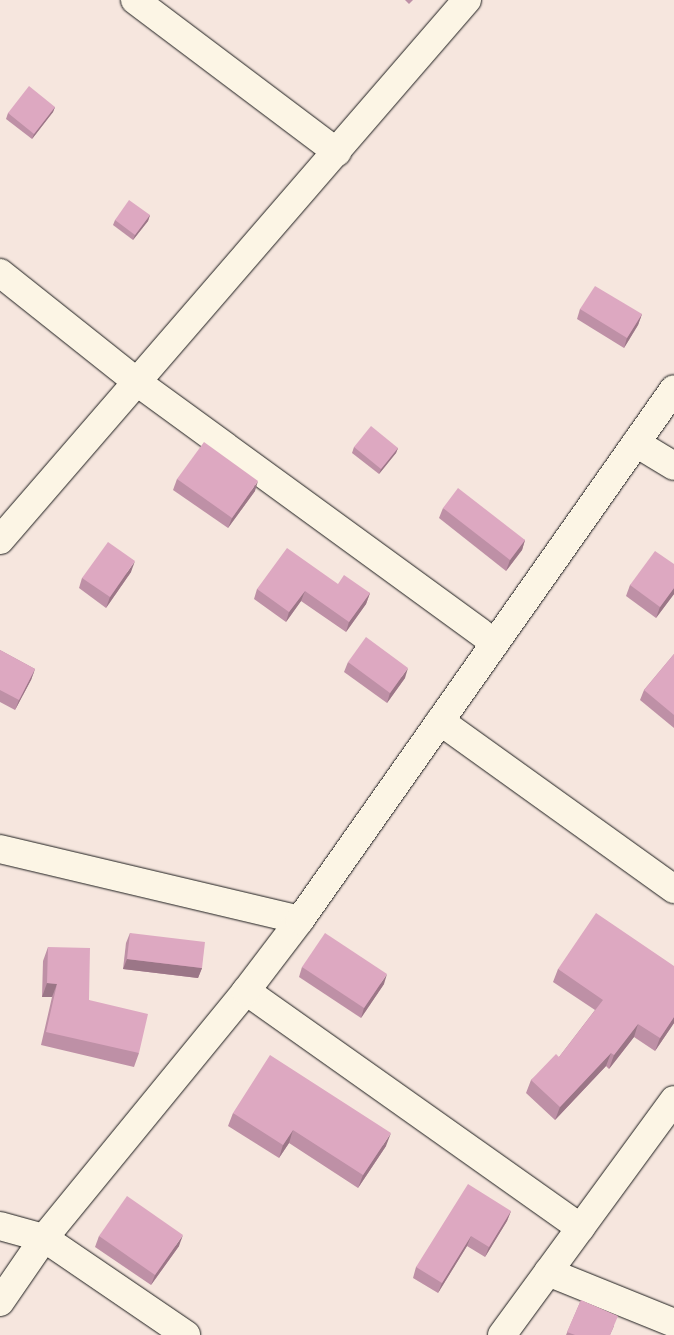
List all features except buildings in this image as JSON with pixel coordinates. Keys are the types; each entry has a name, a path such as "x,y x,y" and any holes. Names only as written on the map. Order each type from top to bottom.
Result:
{"street":[{"path":"135,0 337,152"},
{"path":"0,540 467,0"},
{"path":"0,273 137,382 495,642"},
{"path":"0,1302 44,1238 246,991 300,920 674,389"},
{"path":"636,443 674,466"},
{"path":"440,721 674,889"},
{"path":"0,849 300,920"},
{"path":"246,991 581,1228"},
{"path":"502,1335 674,1100"},
{"path":"0,1226 44,1238 186,1335"},
{"path":"548,1272 674,1322"}]}
